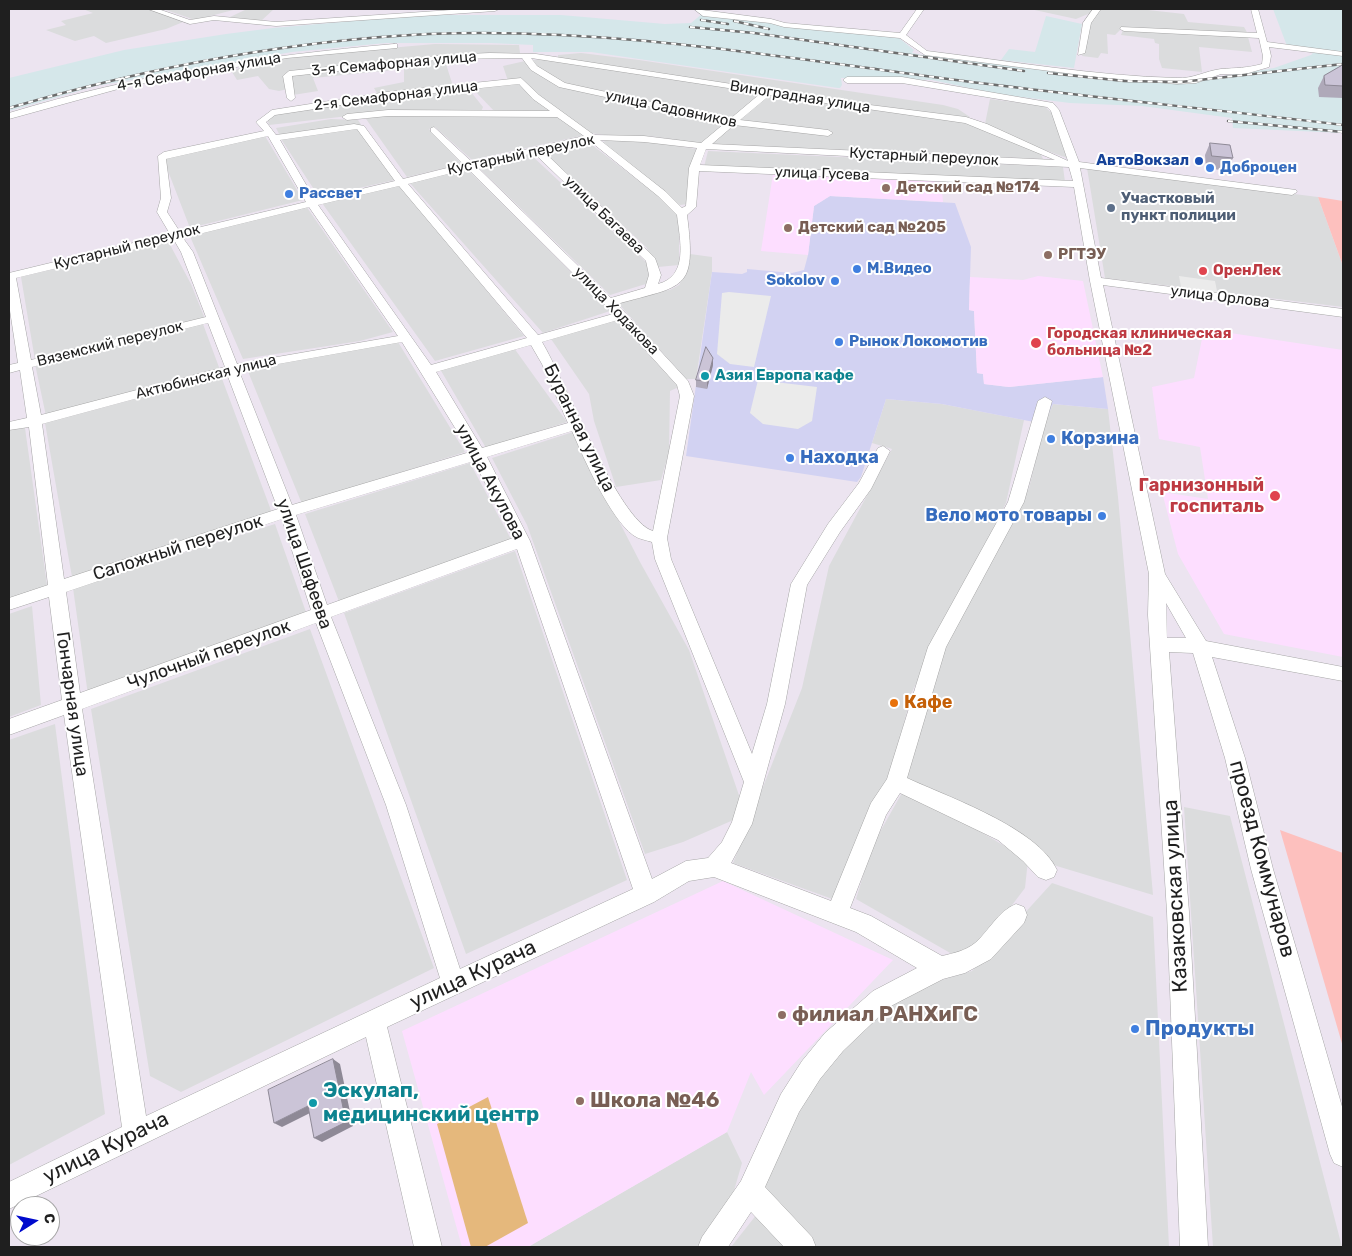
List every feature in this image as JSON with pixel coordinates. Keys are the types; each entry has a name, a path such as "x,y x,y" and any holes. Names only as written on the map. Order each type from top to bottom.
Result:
{"street":[{"path":"152,9 190,22 214,18 231,12"},
{"path":"214,18 276,24 496,9"},
{"path":"698,9 703,14 771,21 784,25 902,36 925,53 1096,74 1177,81 1196,80 1211,74 1266,65 1267,56 1255,9"},
{"path":"902,36 921,9"},
{"path":"1081,53 1087,23 1096,9"},
{"path":"1124,29 1263,40 1343,54"},
{"name":"4-я Семафорная улица","path":"9,116 68,98 129,83 287,56 394,46"},
{"name":"3-я Семафорная улица","path":"291,98 287,76 289,74 525,56"},
{"name":"Виноградная улица","path":"525,56 635,70 862,107 966,120 984,126 1072,165"},
{"name":"улица Садовников","path":"525,56 534,68 562,85 733,122 828,133"},
{"name":"проезд Коммунаров","path":"846,78 913,82 1050,105 1058,116 1079,184 1096,281 1158,574 1157,615 1160,645"},
{"name":"2-я Семафорная улица","path":"272,127 387,95 454,84 474,93 521,81 536,97 560,114"},
{"path":"474,93 492,114"},
{"path":"682,214 691,207 694,168 703,146 767,93"},
{"path":"347,117 388,113 560,114 662,194 682,214 686,252 679,280 672,284 609,302"},
{"name":"Буранная улица","path":"272,127 358,127 400,181 535,340 577,425 599,476 631,525 641,533 659,538"},
{"name":"улица Шафеева","path":"272,127 170,153 161,158 166,198 162,212 187,252 211,319 287,512 321,614 396,805 453,984"},
{"name":"улица Акулова","path":"272,127 311,202 428,370 479,455 522,541 646,894"},
{"name":"улица Ходакова","path":"434,130 609,302 683,384 687,396 659,538"},
{"name":"Кустарный переулок","path":"10,276 311,202 592,138 644,139 703,146 1072,165 1128,170 1292,192"},
{"name":"улица Багаева","path":"536,150 651,260 655,275 651,289"},
{"name":"улица Гусева","path":"694,168 1079,184"},
{"name":"Гончарная улица","path":"10,276 35,421 72,706 136,1133"},
{"name":"улица Орлова","path":"1096,281 1343,312"},
{"path":"428,370 622,316"},
{"name":"Вяземский переулок","path":"9,369 211,319"},
{"name":"Актюбинская улица","path":"9,426 287,357 406,338"},
{"path":"836,915 878,810 896,782 937,647 1016,502 1045,401"},
{"name":"Сапожный переулок","path":"9,604 287,512 577,425"},
{"path":"714,867 729,849 742,824 776,704 799,584 834,528 866,485 884,451"},
{"path":"659,538 663,559 753,780"},
{"name":"Чулочный переулок","path":"9,728 522,541"},
{"name":"проезд Коммунаров","path":"1158,574 1200,647 1235,758 1262,869 1343,1154"},
{"path":"1160,645 1179,644 1200,647 1343,674"},
{"name":"Казаковская улица","path":"1160,645 1178,912 1194,1247"},
{"path":"896,782 1005,833 1031,854 1046,870"},
{"name":"улица Курача","path":"9,1196 136,1133 374,1020 646,894 686,871 714,867 862,924 940,968"},
{"path":"712,1247 750,1190 790,1103 834,1042 881,999 940,968 965,962 983,951 1016,914"},
{"path":"374,1020 428,1247"},
{"path":"750,1190 802,1247"}],"shaded area":[{"path":"83,9 149,9 183,22 166,29 106,43 94,36 75,41 46,30 66,25 61,21 93,13"},
{"path":"163,9 237,9 195,20"},
{"path":"247,9 274,9 261,21 230,17"},
{"path":"1030,9 1093,9 1093,12 1076,19"},
{"path":"1098,9 1139,9 1184,14 1188,22 1244,27 1248,34 1122,28 1115,35 1107,34 1108,54 1101,53 1098,58 1082,56 1090,23"},
{"path":"1273,9 1343,9 1343,52 1287,46"},
{"path":"702,14 899,38 914,50 912,53 923,55 1119,77 1198,80 1274,68 1311,55 1314,52 1343,55 1343,133 1233,128 1232,118 1142,106 1070,103 997,94 932,80 841,78 842,85 838,88 591,52 533,52 533,45 491,43 386,43 292,52 96,86 9,111 9,78 124,50 226,34 421,15 561,15 665,24 691,23"},
{"path":"1046,16 1082,24 1074,68 1001,60 1009,49 1035,52"},
{"path":"1123,30 1248,37 1252,52 1199,47 1202,72 1162,68 1159,59 1159,44 1155,43 1154,39 1121,35"},
{"path":"435,44 519,45 520,53 437,56 285,74 288,89 279,91 269,89 258,76 237,80 232,72 248,63 286,57"},
{"path":"581,53 943,105 958,109 970,117 963,118 968,122 1040,152 1043,159 711,144 770,94 867,107 558,58 558,55"},
{"path":"444,58 453,86 378,95 374,88 404,82 404,69 313,78 318,91 293,95 290,75"},
{"path":"552,59 765,93 732,121 572,87 537,68 532,60"},
{"path":"525,61 560,86 729,124 703,144 650,136 627,138 590,133 536,94 522,80 508,81 503,66"},
{"path":"516,82 555,112 496,113 472,88"},
{"path":"467,87 483,107 481,112 444,110 375,113 269,125 267,119 271,115"},
{"path":"990,99 1044,106 1052,113 1067,158 1025,143 985,124"},
{"path":"375,115 559,115 585,135 472,160 435,127 429,129 462,164 407,177 366,119"},
{"path":"331,119 358,120 362,126 280,136 276,128"},
{"path":"358,128 395,180 319,197 281,139"},
{"path":"265,136 303,200 190,228 163,158"},
{"path":"607,140 645,141 696,149 690,177 688,204 680,205 601,143"},
{"path":"587,141 656,194 679,215 679,265 658,267 646,247 542,151"},
{"path":"708,151 1063,167 1065,182 704,167"},
{"path":"530,154 648,264 649,283 610,295 477,166"},
{"path":"1087,168 1318,197 1343,266 1343,307 1105,278"},
{"path":"467,169 610,311 543,333 409,182"},
{"name":"Детский сад №205","path":"773,174 941,181 943,202 830,196 814,206 808,255 761,251"},
{"path":"399,184 524,336 435,361 322,203"},
{"name":"Рынок Локомотив","path":"830,196 955,203 971,247 969,310 974,311 977,373 983,374 984,384 1009,387 1103,377 1108,409 1053,404 1045,422 1034,422 942,404 886,399 861,477 857,482 686,456 712,272 742,274 747,272 747,269 792,273 804,270 808,255 814,206"},
{"path":"1318,197 1343,201 1343,266"},
{"path":"306,206 393,332 360,341 243,359 189,234"},
{"path":"168,241 191,284 205,319 35,360 21,277"},
{"path":"690,254 712,257 712,272 696,379 686,379 617,302 658,291 670,290 679,285 687,271"},
{"name":"Городская клиническая больница №2","path":"1038,276 1083,281 1103,377 1009,387 984,384 983,374 977,373 974,311 969,310 970,277 1023,280"},
{"path":"1179,276 1215,281 1218,296 1182,292"},
{"path":"722,293 771,296 754,367 730,364 717,354"},
{"path":"617,320 679,387 670,391 669,452 661,480 616,487 594,421 589,394 551,339"},
{"path":"203,324 220,370 46,416 35,364"},
{"name":"Гарнизонный госпиталь","path":"1204,329 1343,350 1343,657 1224,634 1178,554 1162,492 1208,499 1200,447 1159,439 1152,387 1194,378"},
{"path":"398,342 465,452 302,504 247,369"},
{"path":"514,348 567,422 486,448 440,369"},
{"path":"221,376 272,513 72,577 45,423"},
{"path":"758,380 817,387 812,421 798,429 763,424 750,413"},
{"path":"886,399 942,404 1024,420 1006,503 912,692 889,781 835,900 733,863 802,688 829,566 892,449 872,443"},
{"path":"1053,404 1108,409 1118,497 1153,895 1050,864 901,781 944,644 1029,488 1045,422"},
{"path":"25,428 47,585 9,599 9,429"},
{"path":"573,432 640,562 689,650 742,804 738,818 683,842 645,854 527,525 492,458"},
{"path":"470,463 512,541 340,604 305,514"},
{"path":"275,524 307,615 88,695 73,588"},
{"path":"515,551 627,880 466,954 344,613"},
{"path":"32,606 41,705 9,717 9,614"},
{"path":"310,629 434,968 181,1092 150,1076 91,709"},
{"path":"55,724 105,1114 9,1165 9,740"},
{"path":"903,791 936,805 1028,860 1025,888 978,950 952,954 856,899 872,846"},
{"path":"1184,807 1230,816 1342,1247 1213,1247"},
{"path":"1280,830 1343,853 1343,1047"},
{"name":"Школа №46","path":"723,881 893,960 764,1095 751,1072 727,1132 528,1247 462,1247 402,1031"},
{"path":"1052,883 1153,917 1169,1247 803,1247 754,1187 827,1066 875,1009 922,986 972,971"},
{"path":"488,1097 528,1223 485,1247 471,1247 437,1124"},
{"path":"727,1132 742,1163 731,1201 698,1247 528,1247"},
{"path":"757,1214 788,1247 731,1247"}],"building":[{"path":"1343,65 1343,86 1325,85 1324,76"},
{"path":"1210,143 1230,145 1233,158 1212,156"},
{"path":"706,347 713,358 707,381 696,380"},
{"name":"Эскулап, медицинский центр","path":"333,1059 346,1122 314,1138 308,1106 274,1123 268,1090"}],"railway":[{"path":"701,20 728,24"},
{"path":"734,21 769,29"},
{"path":"690,27 754,33 1024,71"},
{"path":"9,108 164,69 269,50 375,38 428,34 491,33 615,38 678,44 978,83 1343,125"},
{"path":"1048,73 1124,81 1181,82 1343,64"},
{"path":"1228,121 1343,132"}],"place":[{"name":"АвтоВокзал","path":"1199,161"},
{"name":"Доброцен","path":"1210,168"},
{"name":"Детский сад №174","path":"886,188"},
{"name":"Рассвет","path":"289,194"},
{"name":"Участковый пункт полиции","path":"1111,208"},
{"name":"Детский сад №205","path":"788,228"},
{"name":"РГТЭУ","path":"1048,255"},
{"name":"М.Видео","path":"857,269"},
{"name":"ОренЛек","path":"1203,271"},
{"name":"Sokolov","path":"835,281"},
{"name":"Рынок Локомотив","path":"839,342"},
{"name":"Городская клиническая больница №2","path":"1036,343"},
{"name":"Азия Европа кафе","path":"705,376"},
{"name":"Корзина","path":"1051,439"},
{"name":"Находка","path":"790,458"},
{"name":"Гарнизонный госпиталь","path":"1275,496"},
{"name":"Вело мото товары","path":"1102,516"},
{"name":"Кафе","path":"894,703"},
{"name":"филиал РАНХиГС","path":"782,1015"},
{"name":"Продукты","path":"1135,1029"},
{"name":"Школа №46","path":"580,1101"},
{"name":"Эскулап, медицинский центр","path":"313,1103"}]}
